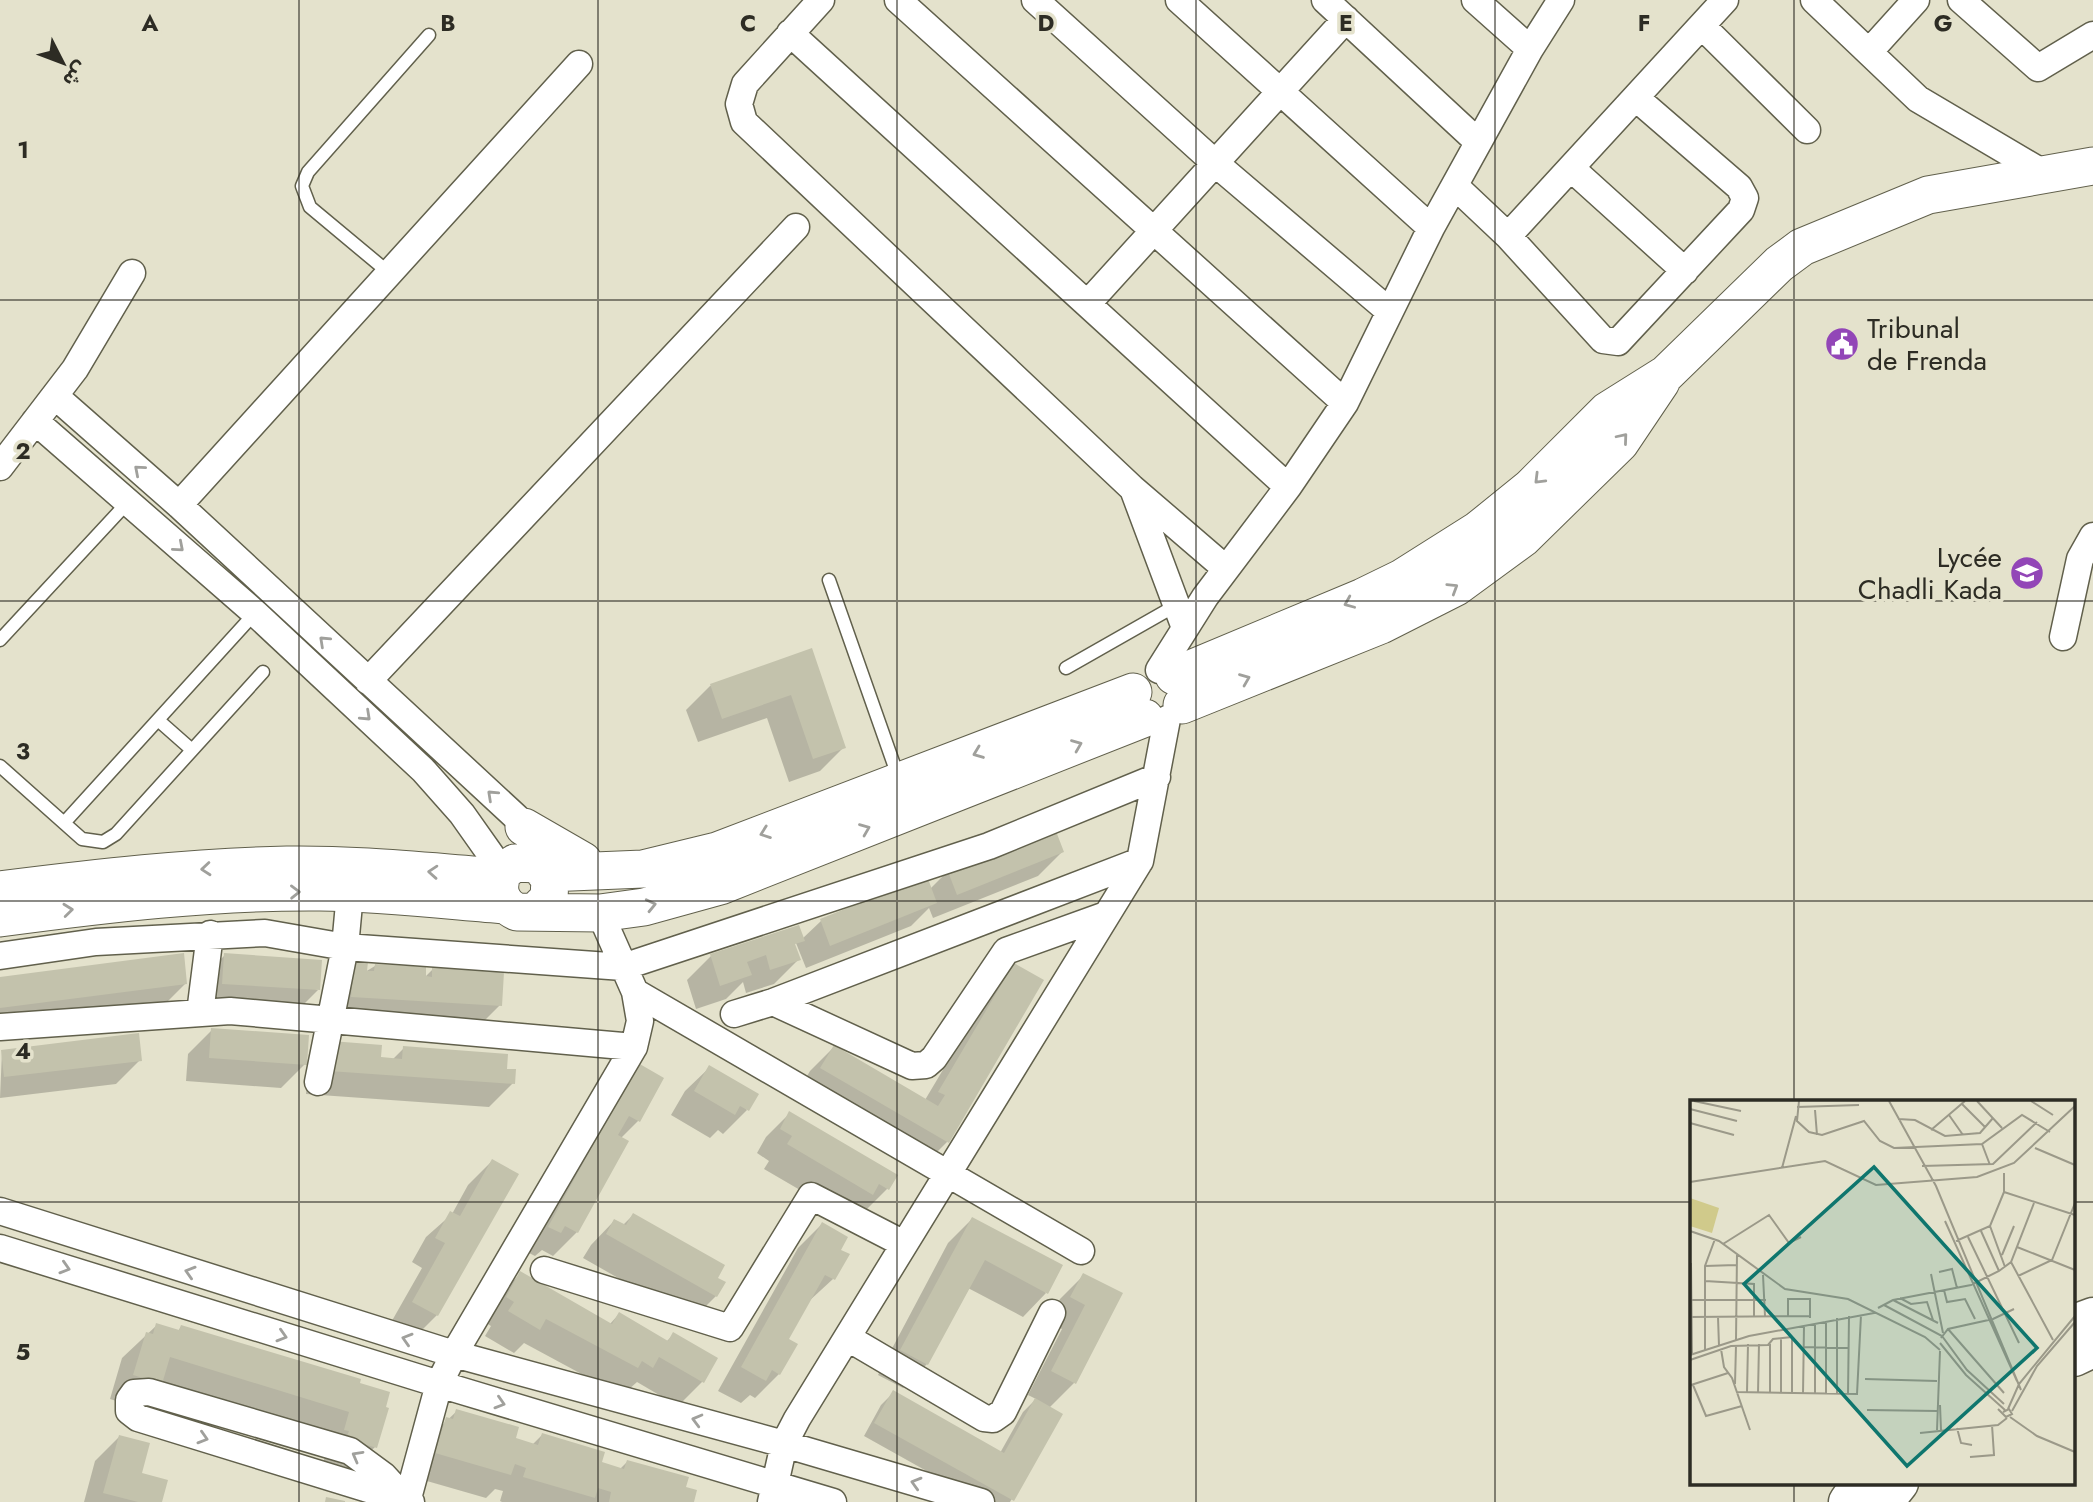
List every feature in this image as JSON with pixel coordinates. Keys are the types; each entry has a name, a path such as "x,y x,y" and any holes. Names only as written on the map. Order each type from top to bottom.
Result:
{"main road":[{"path":"0,890 203,869 287,865 349,866 549,898 551,885 546,871 606,873 643,869 717,851 900,783 1381,625 1465,581 1523,538 1620,443 1666,374 1779,264 1802,247 1928,195 2093,166"},
{"path":"0,918 207,896 350,892 511,892 600,913 644,907 720,886 1160,697"},
{"path":"524,827 606,873"},
{"path":"2076,1323 2093,1317"},
{"path":"2076,1356 2093,1348"},
{"path":"1848,1502 1860,1484"},
{"path":"1884,1502 1898,1484"}],"street":[{"path":"821,0 746,84 739,104 744,122 1132,488 1226,568"},
{"path":"898,0 1345,403"},
{"path":"1035,0 1215,163 1389,311"},
{"path":"1179,0 1431,228"},
{"path":"1325,0 1478,142"},
{"path":"773,1494 784,1444 1140,861 1157,777 1160,697 1180,617 1226,568 1288,487 1345,403 1431,228 1530,49 1561,0"},
{"path":"1508,236 1725,0"},
{"path":"1814,0 1918,99 2045,174"},
{"path":"1869,52 1916,0"},
{"path":"1961,0 2038,68 2093,35"},
{"path":"1478,1 1530,49"},
{"path":"1088,302 1346,19"},
{"path":"1702,26 1807,130"},
{"path":"790,33 1288,487"},
{"path":"179,505 579,64"},
{"path":"1455,186 1508,236 1608,342 1622,339 1741,210 1745,198 1739,187 1636,98"},
{"path":"1572,169 1685,271"},
{"path":"368,681 796,227"},
{"path":"0,467 80,360 132,273"},
{"path":"55,396 179,505 524,827 537,847 546,871"},
{"path":"35,421 255,613 437,784 511,892"},
{"path":"1132,488 1180,617"},
{"path":"2063,637 2080,559 2093,536"},
{"path":"0,956 96,942 265,933 345,947 623,967 989,846 1157,777"},
{"path":"734,1014 773,1002 1140,861"},
{"path":"318,1082 345,947 350,892"},
{"path":"408,1502 439,1384 634,1046 640,1021 635,992 600,913"},
{"path":"773,1002 912,1066 926,1065 934,1058 1006,951 1106,915"},
{"path":"200,1013 210,934"},
{"path":"635,992 1082,1251"},
{"path":"0,1027 230,1010 634,1046"},
{"path":"544,1270 730,1328 811,1196 904,1244"},
{"path":"0,1211 454,1354 784,1444 981,1502"},
{"path":"0,1248 439,1384 773,1494 833,1502"},
{"path":"848,1338 984,1418 993,1419 1003,1412 1052,1312"},
{"path":"149,1392 350,1451 374,1468 408,1502 138,1418 129,1411 129,1400 134,1393 149,1392"}],"lane":[{"path":"388,272 310,207 302,186 309,172 429,35"},
{"path":"0,640 128,502"},
{"path":"829,580 900,783"},
{"path":"64,823 255,613"},
{"path":"1066,668 1180,617"},
{"path":"0,766 88,842 110,839 263,672"},
{"path":"158,720 192,750"}],"building":[{"path":"812,648 846,748 813,759 791,695 722,719 710,684"},
{"path":"1054,826 1064,852 957,895 947,869"},
{"path":"927,876 937,903 830,946 820,919"},
{"path":"799,925 805,941 795,944 801,960 770,970 766,955 747,962 752,975 720,986 710,954"},
{"path":"184,953 187,984 0,1008 0,977"},
{"path":"224,953 322,960 320,990 222,984"},
{"path":"354,961 368,962 367,971 374,971 375,964 426,967 426,976 432,977 432,967 504,972 502,1006 351,997"},
{"path":"1014,963 1044,980 949,1143 820,1068 834,1045 938,1106 945,1095 938,1092"},
{"path":"211,1028 309,1035 307,1065 209,1058"},
{"path":"139,1033 142,1061 4,1077 1,1050"},
{"path":"331,1041 382,1045 381,1057 402,1059 403,1046 508,1054 507,1069 516,1069 515,1084 329,1071"},
{"path":"638,1063 664,1078 640,1122 629,1116 618,1135 629,1141 578,1233 565,1226 561,1233 548,1227"},
{"path":"709,1065 759,1094 749,1111 740,1106 735,1115 694,1091"},
{"path":"789,1111 898,1175 889,1190 879,1184 873,1195 787,1144 792,1136 780,1129"},
{"path":"492,1159 519,1174 438,1316 412,1302 445,1243 435,1238 450,1211 460,1216"},
{"path":"633,1213 725,1265 718,1278 726,1282 717,1297 606,1234 614,1219 626,1225"},
{"path":"972,1217 1063,1265 1048,1294 985,1260 928,1365 900,1350"},
{"path":"822,1222 848,1237 841,1250 850,1254 835,1280 825,1275 789,1339 798,1344 780,1375 772,1370 766,1381 741,1367"},
{"path":"520,1271 612,1324 619,1312 668,1341 673,1332 718,1358 704,1383 659,1357 653,1368 642,1361 638,1368 546,1319 540,1330 508,1311 514,1302 506,1297"},
{"path":"1083,1273 1123,1293 1076,1384 1051,1371 1085,1305 1070,1297"},
{"path":"156,1323 179,1330 181,1325 361,1379 360,1383 390,1392 386,1407 389,1408 377,1448 346,1439 349,1431 344,1430 349,1412 170,1357 162,1384 133,1375 146,1332 153,1334"},
{"path":"893,1390 1004,1453 1035,1398 1063,1414 1014,1501 874,1423"},
{"path":"456,1409 519,1427 516,1438 538,1445 542,1433 605,1452 602,1462 624,1469 627,1460 689,1477 686,1487 697,1490 694,1502 609,1502 611,1492 598,1488 595,1498 523,1477 526,1468 515,1464 511,1475 435,1453 446,1417 453,1419"},
{"path":"119,1435 150,1443 142,1473 168,1480 162,1502 138,1502 103,1493"},
{"path":"326,1497 345,1501 345,1502 325,1502"}],"place":[{"name":"Tribunal de Frenda","path":"1842,344"},
{"name":"Lycée Chadli Kada","path":"2027,573"}]}
